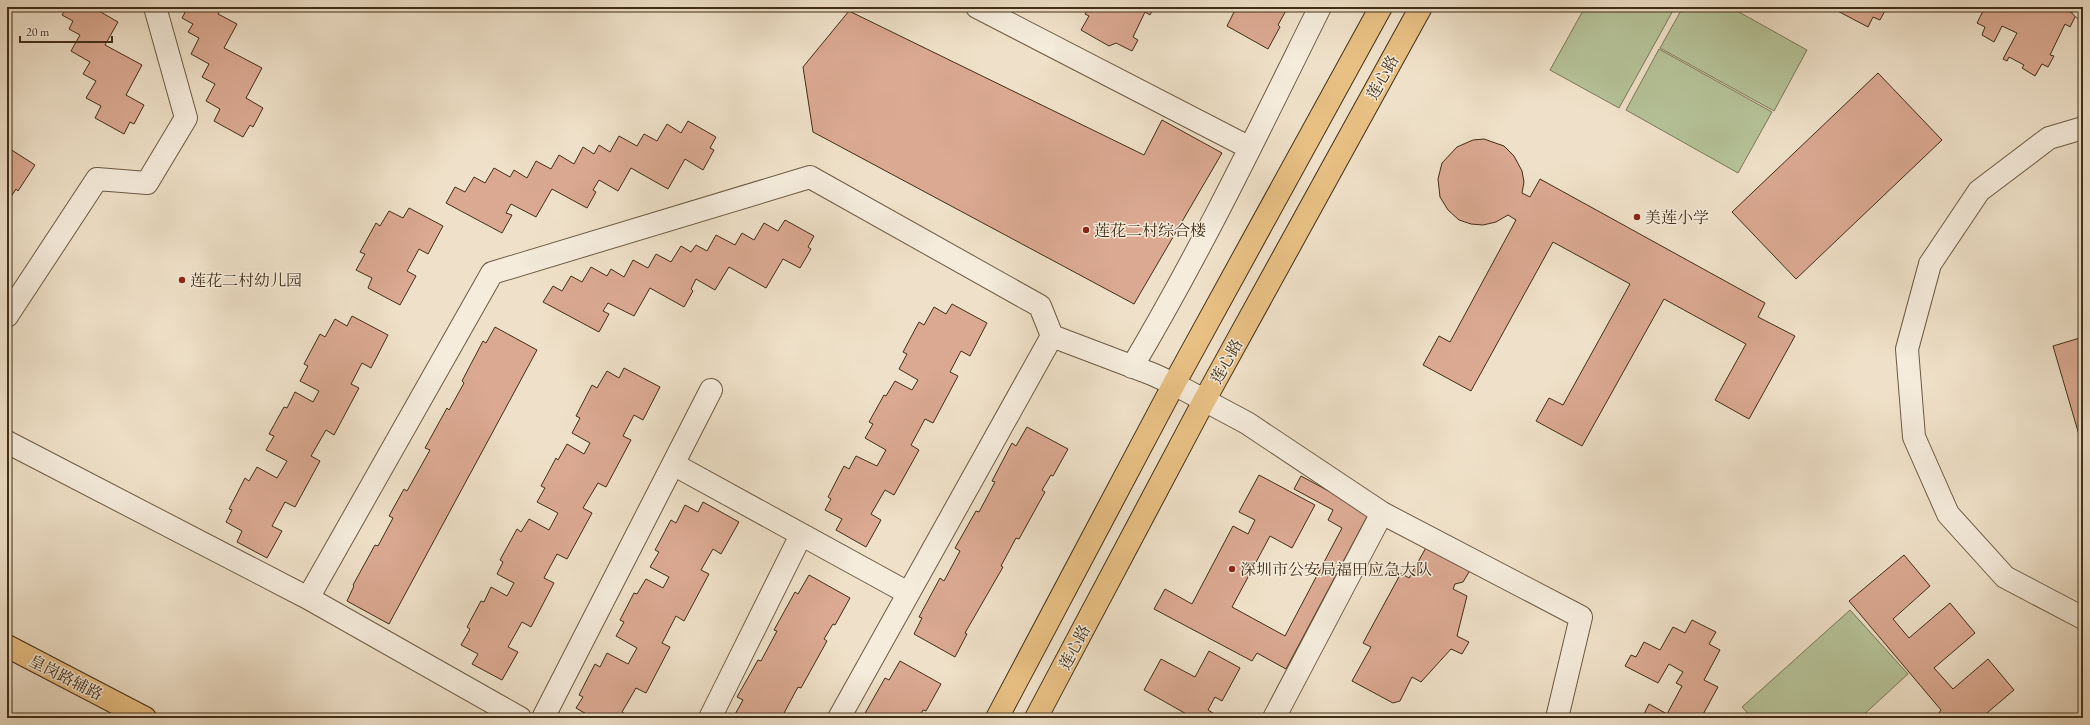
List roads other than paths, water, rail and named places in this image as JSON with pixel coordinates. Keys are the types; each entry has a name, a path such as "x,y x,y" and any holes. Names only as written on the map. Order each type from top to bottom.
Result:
{"main road":[{"path":"997,718 1174,384 1381,7"},
{"name":"莲心路","path":"1036,718 1204,401 1421,7"},
{"name":"皇岗路辅路","path":"7,646 146,718"}],"street":[{"path":"7,316 97,179 147,183 186,118 155,7"},
{"path":"977,7 1250,148"},
{"path":"1132,367 1155,329 1250,148 1320,7"},
{"path":"2083,128 2049,138 1979,191 1930,264 1907,349 1914,437 1948,514 2005,577 2083,618"},
{"path":"308,598 492,273 810,177 1040,306 1052,336 1152,374 1174,384 1247,424 1382,513 1581,618 1557,718"},
{"path":"839,718 1052,336"},
{"path":"543,718 711,390"},
{"path":"7,442 308,598 520,718"},
{"path":"673,464 908,593"},
{"path":"1274,718 1382,513"},
{"path":"710,718 801,535"}],"place":[{"name":"美莲小学","path":"1637,217"},
{"name":"莲花二村综合楼","path":"1086,230"},
{"name":"莲花二村幼儿园","path":"182,280"},
{"name":"深圳市公安局福田应急大队","path":"1232,569"}]}
